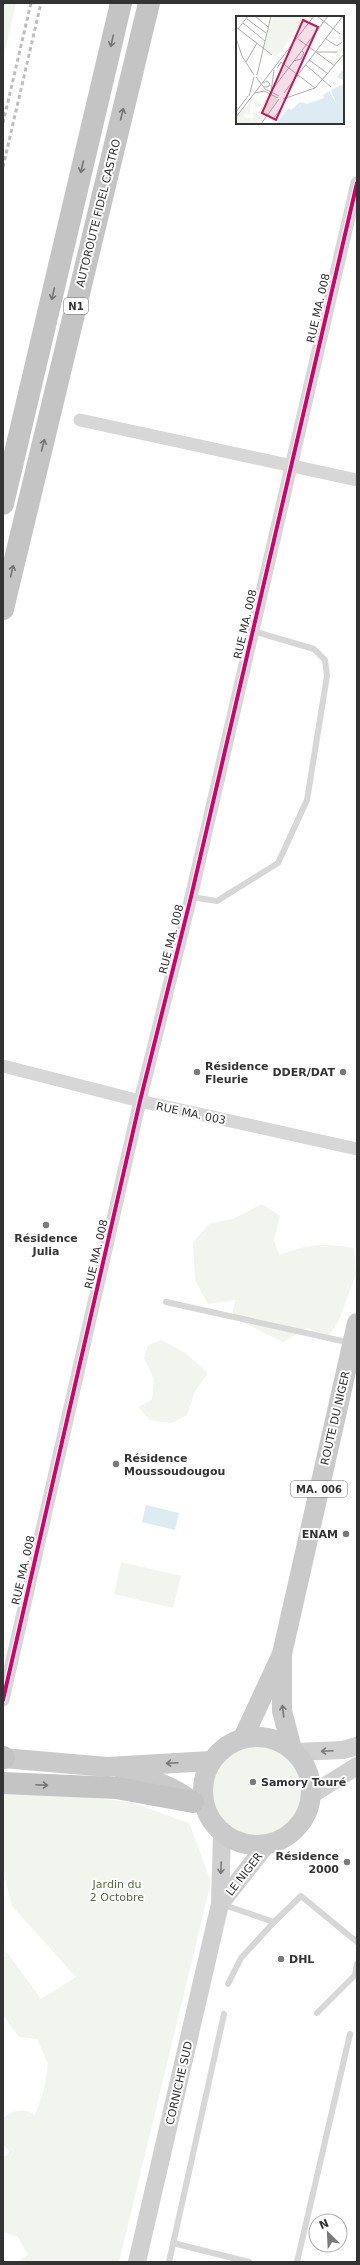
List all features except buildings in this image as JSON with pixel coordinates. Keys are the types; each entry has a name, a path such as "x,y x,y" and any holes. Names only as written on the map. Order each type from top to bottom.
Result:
{"highway":[{"name":"N1","path":"3,504 121,3"},
{"name":"AUTOROUTE FIDEL CASTRO","path":"3,609 149,3"},
{"path":"3,1783 116,1788 200,1807"}],"main road":[{"name":"ROUTE DU NIGER","path":"243,1738 282,1654 357,1323"},
{"name":"ROUTE DU NIGER","path":"282,1654 282,1711 294,1750"},
{"path":"200,1807 203,1800 205,1773 211,1761 225,1747 243,1738 269,1738 294,1750 343,1750 357,1746"},
{"path":"107,1767 154,1780 174,1788 200,1807 222,1833 244,1843 268,1843 289,1834 298,1826 307,1812 311,1795 308,1772 294,1750"},
{"path":"3,1758 107,1767 211,1761"},
{"path":"311,1795 357,1766"},
{"name":"LE NIGER","path":"220,1904 222,1833"},
{"name":"LE NIGER","path":"220,1904 268,1843"},
{"name":"CORNICHE SUD","path":"137,2262 220,1904"}],"street":[{"name":"RUE MA. 008","path":"3,1700 140,1101 191,897 290,465 357,182"},
{"path":"80,420 357,480"},
{"name":"RUE MA. 003","path":"3,1066 140,1101 357,1149"}],"lane":[{"path":"191,897 217,901 278,863 307,800 327,676 325,660 314,650 253,631"},
{"path":"166,1302 352,1343"},
{"path":"228,1984 241,1958 274,1922 302,1896 357,1942"},
{"path":"220,1904 274,1922"},
{"path":"318,2014 355,1975 357,1964"},
{"path":"169,2262 224,2014"},
{"path":"297,2262 350,2034"},
{"path":"173,2242 249,2262"}],"green space":[{"path":"3,3 16,3 3,60"},
{"path":"262,1204 280,1216 274,1240 279,1255 308,1247 324,1245 354,1248 356,1274 339,1320 329,1336 307,1328 283,1342 232,1317 235,1300 208,1304 195,1280 193,1242 210,1223 233,1219"},
{"path":"162,1340 185,1353 208,1373 195,1391 187,1415 171,1423 150,1420 138,1407 152,1400 154,1379 144,1358 148,1345"},
{"path":"121,1562 181,1576 173,1608 114,1594"},
{"path":"256,1744 274,1747 289,1757 299,1772 302,1790 299,1808 289,1823 274,1833 256,1836 238,1833 223,1823 213,1808 210,1790 213,1772 223,1757 238,1747"},
{"name":"Jardin du 2 Octobre","path":"3,1788 130,1802 189,1823 211,1882 119,2262 16,2262 28,2255 18,2237 3,2232 3,2156 7,2156 10,2151 3,2145 3,2119 14,2111 27,2111 35,2115 44,2090 48,2064 37,2039 19,2037 3,2015 3,1951 9,1955 41,1999 76,1977 12,1906 3,1870"}],"shaded area":[{"path":"146,1505 179,1513 175,1530 142,1522"}],"railway":[{"path":"3,123 31,3"},
{"path":"3,167 41,3"}],"cycle path":[{"path":"3,1700 140,1101 191,897 357,183"}],"place":[{"name":"Résidence Fleurie","path":"197,1072"},
{"name":"DDER/DAT","path":"343,1072"},
{"name":"Résidence Julia","path":"46,1225"},
{"name":"Résidence Moussoudougou","path":"116,1464"},
{"name":"ENAM","path":"346,1534"},
{"name":"Samory Touré","path":"253,1782"},
{"name":"Résidence 2000","path":"347,1862"},
{"name":"DHL","path":"281,1959"}]}
